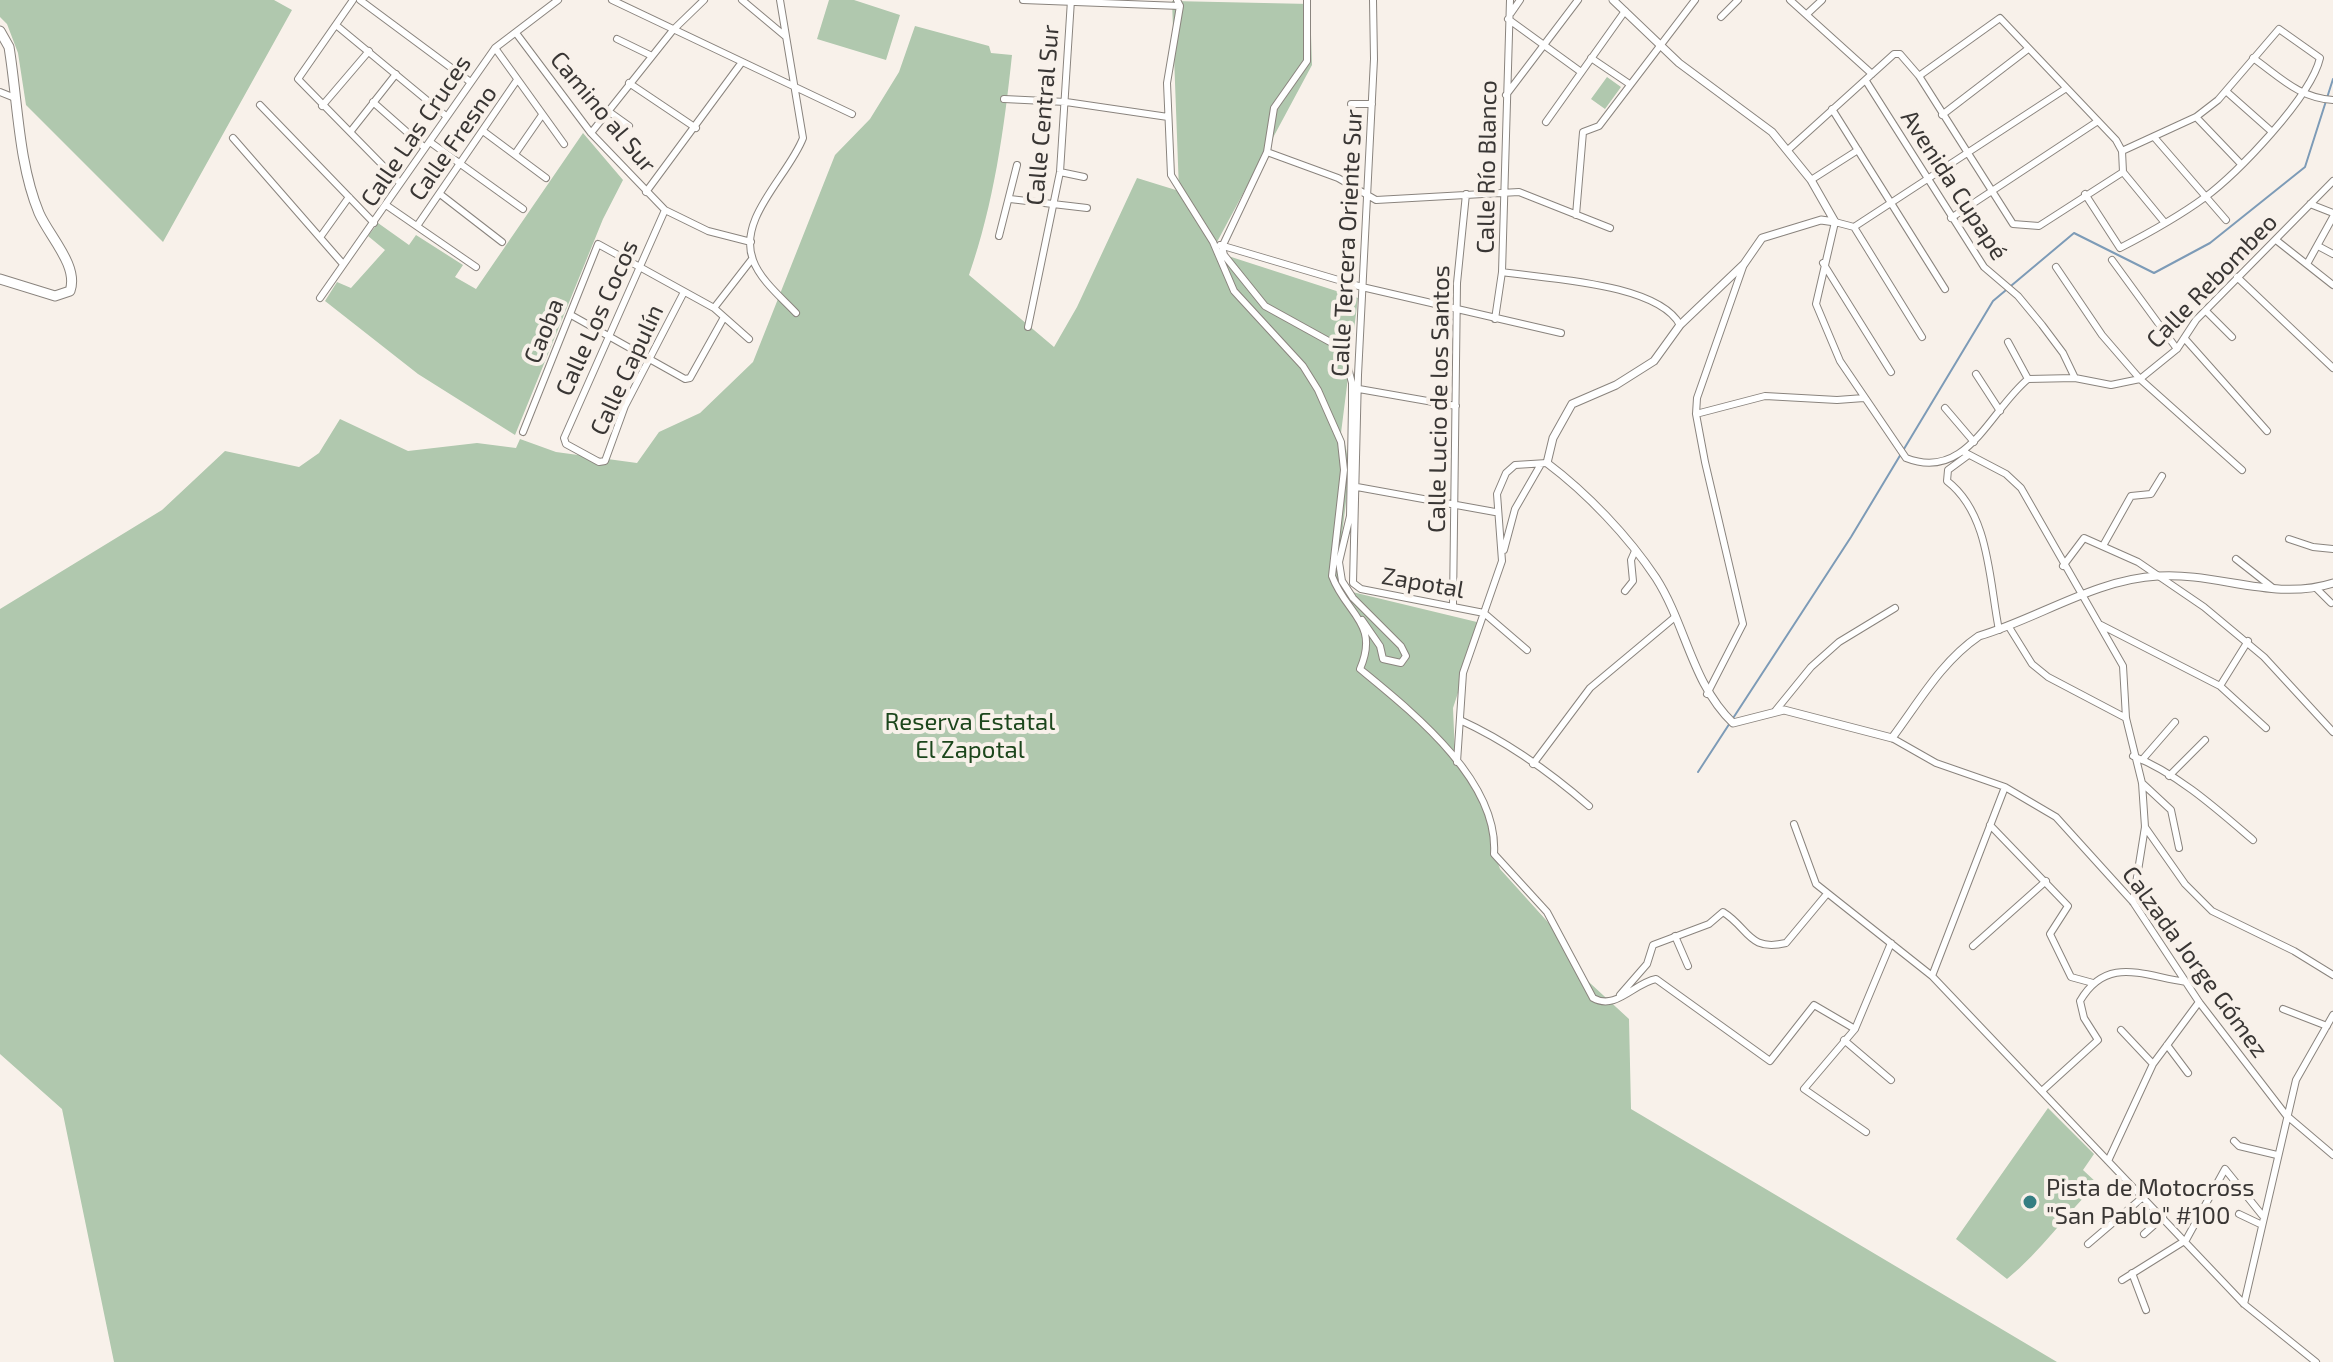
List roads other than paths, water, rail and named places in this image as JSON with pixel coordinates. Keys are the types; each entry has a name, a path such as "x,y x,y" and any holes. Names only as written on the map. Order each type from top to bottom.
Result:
{"main road":[{"path":"0,31 9,47 31,195 45,227 70,267 73,283 70,291 55,296 0,279"}],"street":[{"path":"353,0 298,79 400,183"},
{"path":"360,0 469,81"},
{"name":"Calle Las Cruces","path":"320,298 495,48 558,0"},
{"path":"612,0 852,114"},
{"path":"591,133 673,30 704,0"},
{"path":"742,0 786,37"},
{"path":"780,0 803,138 796,157 752,226 751,242 752,259 796,313"},
{"path":"1023,0 1178,3 1167,83 1168,160 1173,182 1213,242 1234,291 1303,366 1318,390 1341,442 1344,470 1332,576 1338,592 1380,646 1383,659 1401,663 1406,656 1401,646 1353,598 1342,581 1339,562 1350,516 1350,371 1332,343 1265,306 1224,255 1222,247 1267,152 1274,108 1307,61 1307,0"},
{"name":"Calle Tercera Oriente Sur","path":"1356,587 1353,583 1362,287 1372,104 1373,0"},
{"name":"Calle Río Blanco","path":"1495,319 1502,272 1510,0"},
{"path":"1520,0 1509,17 1581,72"},
{"path":"1506,95 1578,0"},
{"path":"1613,0 1679,63 1752,115 1789,149 1811,180 1835,222 1823,263 1816,304 1833,349 1906,458 1924,464 1965,454 1989,464 2021,488 2123,666 2126,718 2142,783 2145,827 2133,902"},
{"path":"1576,215 1583,132 1599,126 1628,83 1695,0"},
{"path":"1721,17 1738,0"},
{"path":"1790,0 1872,74"},
{"path":"1807,14 1822,0"},
{"name":"Calle Central Sur","path":"1028,327 1060,172 1071,2"},
{"path":"1546,122 1625,11"},
{"path":"1919,76 2000,18 2098,121 2122,151 2124,168 2165,223"},
{"path":"336,25 446,116"},
{"path":"2085,194 2120,248 2165,223 2206,196 2271,131 2304,94 2318,69 2320,58 2279,29 2227,92 2196,117 2122,151"},
{"name":"Camino al Sur","path":"516,33 591,133 665,210 708,231 751,242"},
{"path":"617,39 652,56"},
{"path":"495,48 564,144"},
{"path":"1942,115 2028,49"},
{"path":"322,106 369,51"},
{"path":"1789,149 1894,54 1900,54 1919,76 2013,224 2039,226 2124,168"},
{"path":"1591,58 1628,83"},
{"path":"2253,58 2304,94 2315,99 2332,99"},
{"path":"646,192 742,62"},
{"path":"351,131 396,74"},
{"name":"Calle Fresno","path":"417,226 517,80"},
{"name":"Avenida Cupapé","path":"1866,81 1984,267 2018,296 2042,325 2063,353 2075,378"},
{"path":"629,83 696,128"},
{"path":"1854,227 2065,89"},
{"path":"0,92 16,98"},
{"path":"2227,92 2271,131"},
{"path":"1004,99 1066,102 1168,117"},
{"path":"373,102 428,145 523,209"},
{"path":"1351,104 1372,104"},
{"path":"260,105 374,223"},
{"path":"1832,109 1945,289"},
{"path":"608,111 629,126"},
{"path":"515,154 542,115"},
{"path":"2196,117 2240,163"},
{"path":"1951,218 2098,121"},
{"path":"483,131 546,178"},
{"path":"2154,137 2226,220"},
{"path":"233,138 343,264"},
{"path":"1811,180 1858,150"},
{"path":"1267,152 1316,169 1382,201 1519,192 1610,228"},
{"path":"999,236 1017,165"},
{"path":"1060,172 1084,177"},
{"name":"Calle Rebombeo","path":"2028,379 2075,378 2111,385 2140,379 2186,340 2196,320 2224,298 2237,277 2333,181"},
{"path":"440,194 502,242"},
{"name":"Calle Lucio de los Santos","path":"1453,605 1457,309 1466,194"},
{"path":"321,236 349,197"},
{"path":"1010,199 1087,208"},
{"path":"2307,264 2333,215 2310,204"},
{"path":"386,205 476,267"},
{"name":"Calle Los Cocos","path":"603,462 564,442 665,210"},
{"path":"1457,762 1463,673 1515,509 1544,464 1553,438 1572,404 1616,385 1649,364 1680,325 1744,264 1767,234 1821,220 1854,227 1922,337"},
{"path":"2276,240 2333,285"},
{"path":"1213,242 1362,287 1561,333"},
{"name":"Caoba","path":"523,432 598,244 641,266"},
{"path":"2318,246 2333,254"},
{"path":"714,308 752,259"},
{"path":"2112,260 2177,349"},
{"path":"1823,263 1891,372"},
{"path":"1707,694 1743,624 1696,414 1701,381 1744,264"},
{"path":"641,266 714,308 749,339"},
{"path":"2056,267 2102,335 2140,379 2242,470"},
{"path":"1502,272 1642,296 1668,309 1680,325"},
{"path":"2237,277 2333,368"},
{"name":"Calle Capulín","path":"603,462 625,406 684,292"},
{"path":"2206,311 2232,337"},
{"path":"571,315 688,378 723,319"},
{"path":"2186,340 2267,431"},
{"path":"1999,630 1976,517 1966,498 1947,481 1948,470 2028,379 2008,342"},
{"path":"1976,374 2000,411"},
{"path":"1359,389 1456,406"},
{"path":"1696,414 1765,396 1837,400 1864,398"},
{"path":"1945,408 1974,442"},
{"path":"1502,553 1495,512 1497,494 1510,468 1524,463 1544,464 1564,477 1635,551 1656,579 1707,694 1733,723 1776,710 1892,738 1952,657 1979,636 2081,597 2159,576 2276,591 2317,589 2333,583"},
{"path":"2104,544 2131,496 2151,494 2162,476"},
{"path":"1357,487 1495,512"},
{"path":"2063,566 2084,538 2104,544 2159,576 2248,641 2333,732"},
{"path":"2289,539 2313,547 2333,549"},
{"path":"1625,591 1633,581 1631,560 1635,551"},
{"path":"2236,559 2276,591"},
{"name":"Zapotal","path":"1356,587 1484,613"},
{"path":"2317,589 2331,603"},
{"path":"1776,710 1811,667 1839,642 1895,608"},
{"path":"1484,613 1527,650"},
{"path":"1533,764 1590,688 1675,617"},
{"path":"1359,618 1369,642 1360,669 1412,711 1457,762 1480,795 1495,840 1494,854 1547,912 1590,995 1601,1002 1619,998 1656,979 1770,1061 1814,1005 1855,1029"},
{"path":"2096,622 2220,686 2266,728"},
{"path":"2009,627 2032,664 2048,677 2126,718"},
{"path":"2220,686 2248,641"},
{"path":"1460,720 1533,764 1589,806"},
{"path":"2142,760 2175,722"},
{"name":"Calzada Jorge Gómez","path":"1892,738 1936,763 2005,787 2056,817 2133,902 2199,1002 2286,1115 2333,1155"},
{"path":"2169,776 2205,740"},
{"path":"2133,756 2169,776 2253,840"},
{"path":"2142,783 2171,810 2179,848"},
{"path":"1932,976 2005,787"},
{"path":"1794,824 1816,884 1826,895 1932,976 2244,1304 2316,1362"},
{"path":"1990,825 2068,906 2050,934 2058,956 2071,977 2093,983"},
{"path":"2145,827 2195,897 2212,911 2294,951 2333,975"},
{"path":"1973,946 2046,881"},
{"path":"1619,998 1647,964 1653,945 1709,924 1723,912 1757,943 1786,943 1826,895"},
{"path":"1675,936 1688,966"},
{"path":"1866,1132 1804,1089 1855,1029 1891,943"},
{"path":"2043,1090 2098,1040 2084,1018 2080,1001 2093,983 2113,971 2186,982"},
{"path":"2108,1161 2153,1064 2199,1002"},
{"path":"2283,1009 2327,1026"},
{"path":"2244,1304 2262,1215 2296,1080 2333,1015"},
{"path":"2121,1030 2153,1064"},
{"path":"1844,1040 1891,1080"},
{"path":"2167,1045 2188,1073"},
{"path":"2234,1141 2239,1146 2277,1155"},
{"path":"2122,1280 2186,1240 2225,1169 2262,1215"},
{"path":"2088,1244 2143,1197"},
{"path":"2239,1214 2260,1224"},
{"path":"2144,1234 2163,1217"},
{"path":"2132,1273 2146,1310"}],"waterway":[{"path":"1698,772 1851,537 1993,301 2074,233 2154,273 2210,243 2305,167 2333,79"}],"place":[{"name":"Pista de Motocross \"San Pablo\" #100","path":"2030,1202"}],"park label":[{"name":"Reserva Estatal El Zapotal","path":"970,736"}]}
